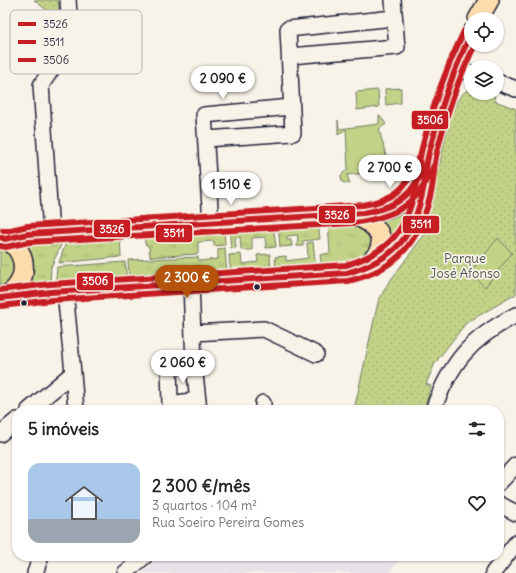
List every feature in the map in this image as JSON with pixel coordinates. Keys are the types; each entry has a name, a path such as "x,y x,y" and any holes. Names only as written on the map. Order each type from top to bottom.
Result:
{"main road":[{"path":"482,12 489,0"},
{"path":"3,297 65,291 346,273 363,269 381,261 397,248 407,236 416,220 424,188 426,164 440,110 464,70"},
{"path":"2,238 28,234 353,214 381,210 395,205 410,193 426,164"},
{"path":"353,214 366,218 374,225 379,231 381,240 380,250 375,259 363,269"},
{"path":"2,238 19,250 24,267 19,285 3,297"}],"street":[{"path":"68,0 69,10"},
{"path":"290,56 396,47 393,0"},
{"path":"206,140 293,133 288,29 394,18"},
{"path":"48,74 41,85 51,233"},
{"path":"504,85 516,89"},
{"path":"211,223 204,115 291,108"},
{"path":"191,283 194,365 198,405 170,404 169,367 194,365"},
{"path":"65,291 76,405"},
{"path":"435,405 453,365 476,340 516,315"},
{"path":"193,333 264,328 316,354"},
{"path":"35,405 73,373"},
{"path":"0,434 12,424"},
{"path":"504,477 516,464"},
{"path":"504,507 516,513"},
{"path":"504,559 516,543"},
{"path":"36,573 40,561"},
{"path":"124,573 139,561"},
{"path":"493,573 502,561"}],"shaded area":[{"path":"154,561 399,561 388,573 141,573"}],"green space":[{"path":"34,0 58,0 59,10 46,10"},
{"path":"401,88 401,103 386,105 385,89"},
{"path":"378,90 379,107 357,110 356,92"},
{"name":"Parque José Afonso","path":"464,92 464,100 495,100 516,109 516,294 466,323 435,363 426,384 431,386 425,405 355,405 378,302 387,285 424,235 451,112"},
{"path":"379,115 386,124 379,129 390,171 398,167 398,174 390,179 386,171 347,175 350,184 342,182 341,175 348,169 346,129 338,135 338,120 339,129 379,124"},
{"path":"418,198 392,244 376,216"},
{"path":"344,220 373,233 369,260 322,268 320,255 330,253 328,221"},
{"path":"318,222 320,239 303,241 303,246 297,246 298,235 287,236 287,240 291,240 292,246 280,247 278,224"},
{"path":"273,224 276,247 266,248 265,237 252,238 252,250 241,250 240,237 235,238 236,248 231,248 229,227"},
{"path":"224,227 225,245 214,246 214,241 198,242 198,254 150,257 149,247 145,244 144,232"},
{"path":"120,235 121,257 59,263 67,239"},
{"path":"64,238 51,267 50,284 33,286 30,282 26,243"},
{"path":"498,238 512,253 485,287 470,273"},
{"path":"0,242 11,248 15,277 0,289"},
{"path":"313,242 316,269 276,272 275,257 286,256 286,261 308,258 307,243"},
{"path":"225,248 227,275 129,279 128,260 198,257 199,261 218,259 218,249"},
{"path":"241,254 242,264 258,262 257,255 270,254 271,272 231,276 229,255"},
{"path":"125,262 127,281 55,287 57,267"}],"transit line":[{"name":"3506","path":"0,290 50,284 346,265 361,260 374,253 385,246 394,236 402,226 408,214 430,118 445,73 464,31"},
{"name":"3526","path":"0,298 51,292 347,273 378,261 391,252 400,243 409,232 415,218 420,203 427,162 438,119 464,48"},
{"name":"3511","path":"1,306 52,300 348,281 366,276 381,269 394,260 405,249 422,222 428,206 436,156 444,124 458,84 472,52"},
{"name":"3506","path":"3,230 6,231 28,226 363,205 383,200 398,191 409,178 418,159"},
{"name":"3526","path":"0,237 5,239 28,234 364,213 386,207 403,198 416,183 426,162"},
{"name":"3511","path":"0,246 6,247 29,242 353,223 381,217 393,213 403,207 420,191 428,179 434,165"}]}
